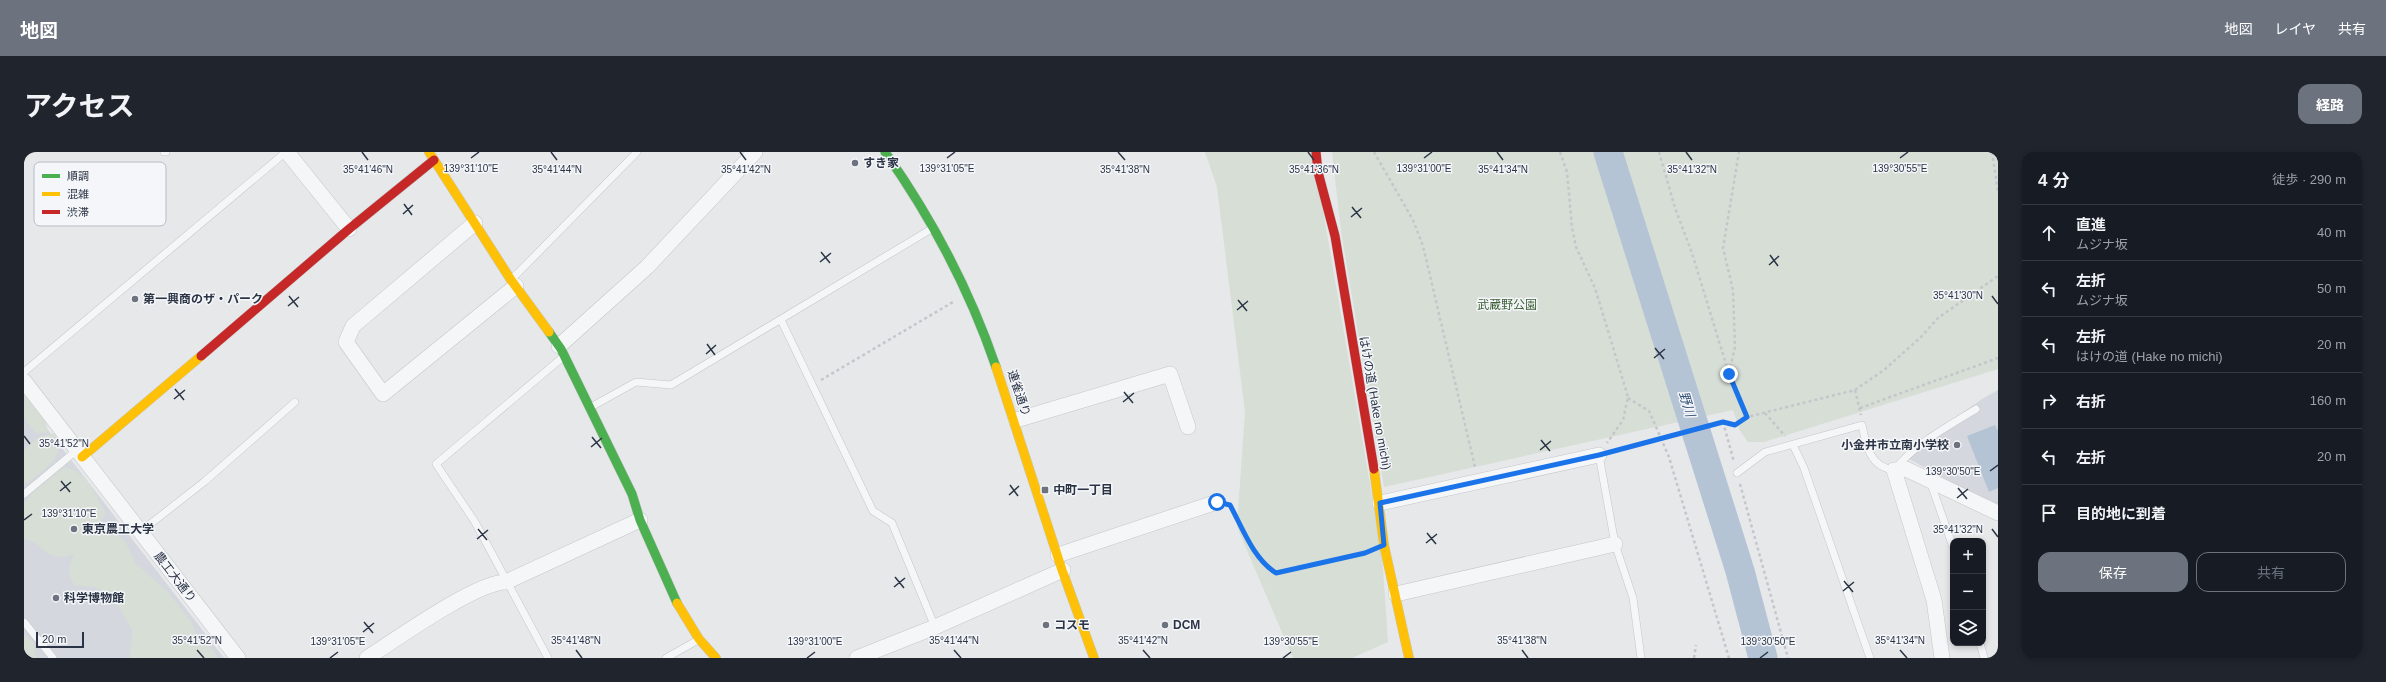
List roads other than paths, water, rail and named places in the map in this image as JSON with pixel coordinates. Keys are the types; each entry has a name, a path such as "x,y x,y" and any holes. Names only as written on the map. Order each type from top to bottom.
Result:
{"street":[{"path":"286,152 349,229"},
{"path":"562,351 647,267 755,152"},
{"name":"はけの道 (Hake no michi)","path":"1316,152 1318,172 1335,236 1380,503 1384,545 1409,658"},
{"name":"連雀通り","path":"892,154 935,227 967,294 997,364 1016,420 1062,570 1094,658"},
{"path":"79,453 349,229 432,156 514,283 562,351 591,407 632,494 640,520 676,602 700,639 716,658"},
{"path":"475,224 353,326 346,342 383,394 514,283"},
{"path":"1016,420 1170,374 1188,427"},
{"name":"農工大通り","path":"24,380 238,658"},
{"path":"1380,503 1599,455"},
{"path":"1942,658 1934,600 1894,470 1906,469 1998,513"},
{"path":"1058,555 1217,502"},
{"path":"367,658 461,600 495,582 506,582 640,520"},
{"path":"1396,594 1615,544"},
{"path":"857,658 935,628 1062,570"}],"lane":[{"path":"24,372 286,152"},
{"path":"514,283 637,152"},
{"path":"591,407 636,382 671,385 935,227"},
{"path":"781,320 873,511 892,523 935,628"},
{"path":"548,658 475,522 436,464 562,351"},
{"path":"140,532 204,482 295,402"},
{"path":"1737,473 1765,452 1862,425 1866,449 1877,463 1887,469 1894,470 1903,459 1929,438 1976,408"},
{"path":"1793,445 1804,468 1870,658"},
{"path":"24,494 79,453"},
{"path":"1599,455 1615,544 1633,598 1641,658"},
{"path":"1929,480 1950,539"},
{"path":"24,622 50,657"},
{"path":"666,658 700,639"},
{"path":"1981,646 1984,658"}],"water":[{"path":"1995,425 1998,431 1998,488 1989,492 1967,436"}],"waterway":[{"name":"野川","path":"1608,152 1740,571 1763,658"}],"place":[{"name":"すき家","path":"855,163"},
{"name":"第一興商のザ・パーク","path":"135,299"},
{"name":"小金井市立南小学校","path":"1957,445"},
{"name":"中町一丁目","path":"1045,490"},
{"name":"東京農工大学","path":"74,529"},
{"name":"科学博物館","path":"56,598"},
{"name":"コスモ","path":"1046,625"},
{"name":"DCM","path":"1165,625"}],"park label":[{"name":"武蔵野公園","path":"1507,305"}]}
